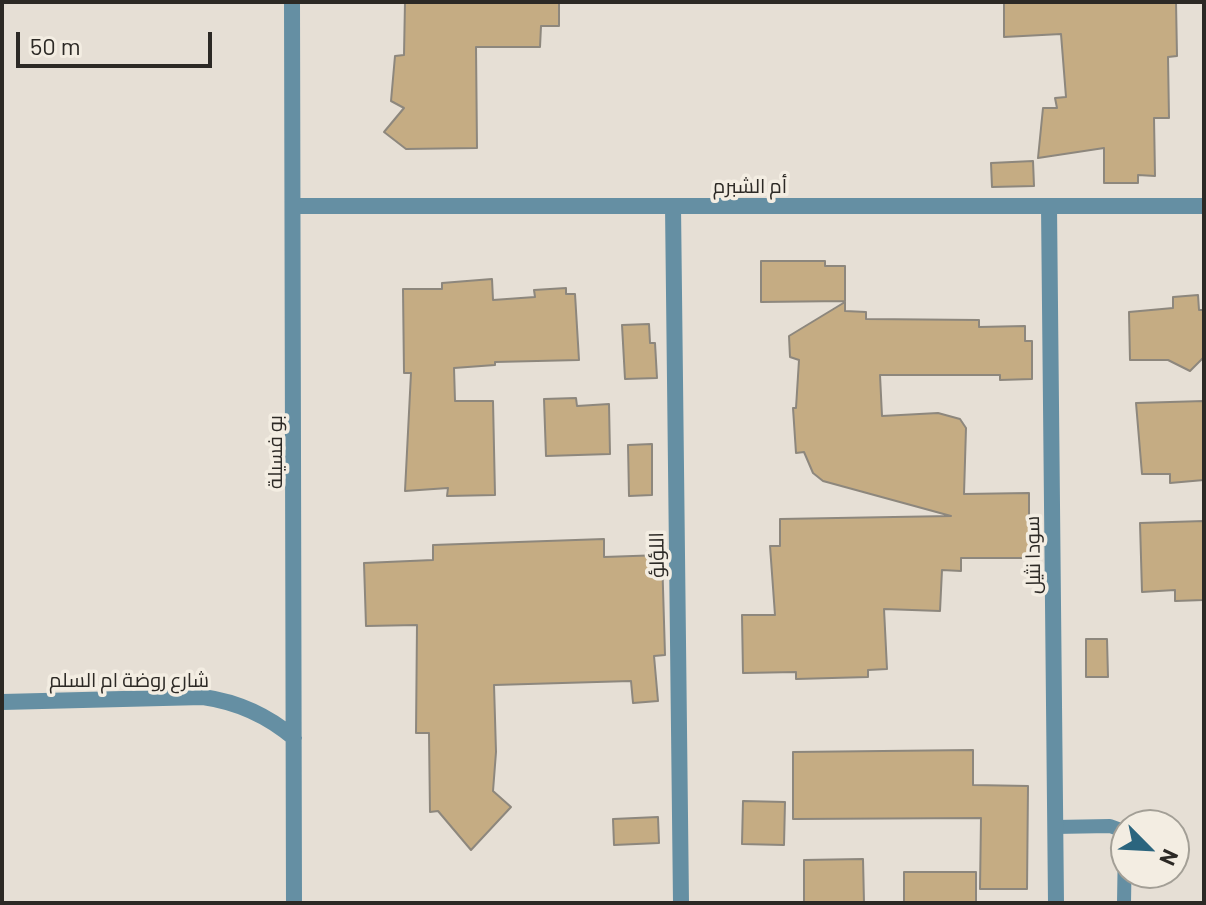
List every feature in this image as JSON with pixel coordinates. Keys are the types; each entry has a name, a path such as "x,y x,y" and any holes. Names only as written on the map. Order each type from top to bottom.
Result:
{"street":[{"name":"بو فسيلة","path":"292,2 295,206 294,903"},
{"name":"أم الشبرم","path":"295,206 1204,206"},
{"name":"اللؤلؤ","path":"673,206 681,903"},
{"name":"سودا نثيل","path":"1049,206 1056,903"},
{"name":"شارع روضة ام السلم","path":"2,702 203,697 252,710 294,738"}],"lane":[{"path":"1055,827 1110,826 1121,830 1125,841 1124,903"}],"building":[{"path":"405,2 559,2 559,26 541,26 540,47 476,47 477,148 406,149 384,132 404,108 391,101 395,56 404,55"},
{"path":"1004,2 1176,2 1177,56 1168,57 1169,118 1154,118 1155,176 1138,175 1138,183 1104,183 1104,148 1038,158 1043,108 1057,108 1055,98 1066,97 1061,34 1004,37"},
{"path":"1033,161 1034,186 992,187 991,163"},
{"path":"761,261 825,261 825,266 845,266 845,301 761,302"},
{"path":"492,279 493,300 535,297 534,290 566,288 566,294 575,294 579,360 495,362 495,365 454,368 455,401 493,401 495,495 447,496 448,488 405,491 411,373 404,373 403,289 442,289 442,283"},
{"path":"1198,295 1199,310 1204,310 1204,357 1190,371 1168,360 1130,360 1129,312 1173,308 1173,297"},
{"path":"845,302 845,311 866,312 866,319 979,320 979,327 1025,326 1025,341 1032,341 1032,379 1000,380 1000,375 880,375 882,416 938,413 960,419 966,428 964,494 1029,493 1029,558 961,558 961,571 942,570 940,611 884,609 887,669 868,670 868,677 796,679 796,672 743,673 742,615 775,615 770,546 780,546 780,519 951,516 823,481 813,473 804,452 796,453 793,408 796,408 799,360 790,357 789,336"},
{"path":"649,324 650,343 655,343 657,378 625,379 622,325"},
{"path":"576,398 577,406 609,404 610,454 546,456 544,399"},
{"path":"1204,401 1204,480 1170,483 1170,474 1142,474 1136,403"},
{"path":"652,444 652,495 629,496 628,445"},
{"path":"1204,521 1204,600 1175,601 1175,590 1142,592 1140,523"},
{"path":"604,539 604,557 662,555 665,655 654,656 658,701 633,703 631,681 494,685 496,752 493,791 511,807 471,850 438,811 430,812 429,733 416,733 417,625 366,626 364,563 433,560 433,545"},
{"path":"1086,639 1107,639 1108,677 1086,677"},
{"path":"973,750 973,785 1028,786 1027,889 980,889 981,818 793,819 793,752"},
{"path":"743,801 785,802 784,845 742,844"},
{"path":"658,817 659,843 614,845 613,819"},
{"path":"863,859 864,903 804,903 804,860"},
{"path":"904,872 976,872 976,903 904,903"}]}
